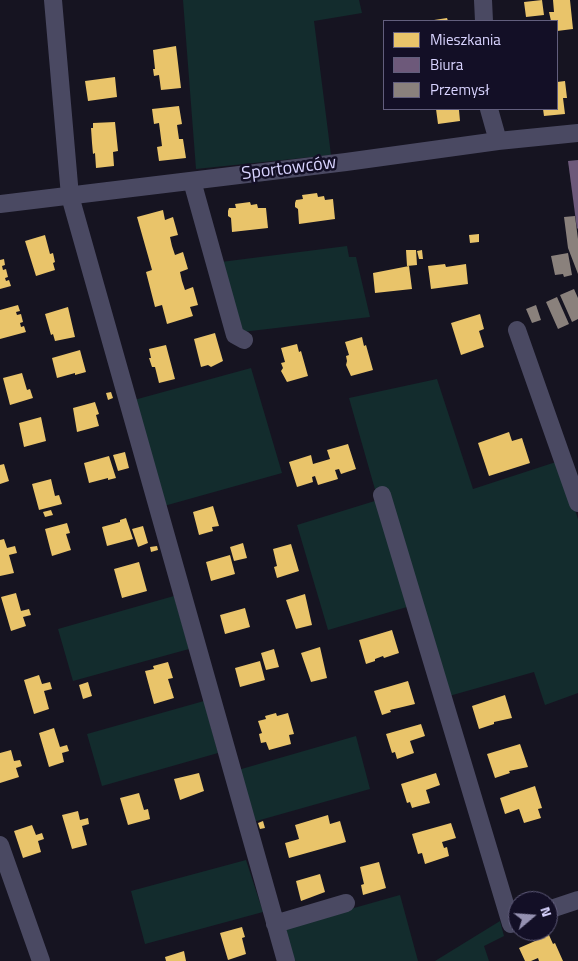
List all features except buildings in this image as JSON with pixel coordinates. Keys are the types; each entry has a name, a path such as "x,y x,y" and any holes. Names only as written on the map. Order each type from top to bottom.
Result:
{"street":[{"path":"53,0 70,196 286,961"},
{"path":"483,0 484,20"},
{"path":"489,110 498,141"},
{"name":"Sportowców","path":"0,204 498,141 578,133"},
{"path":"192,181 234,335 244,340"},
{"path":"517,330 578,503"},
{"path":"382,495 508,904"},
{"path":"0,845 41,961"},
{"path":"558,907 578,900"},
{"path":"275,924 346,903"}],"green space":[{"path":"183,0 359,0 362,13 314,21 331,155 196,169"},
{"path":"347,246 349,257 356,257 370,317 242,332 221,262"},
{"path":"251,368 282,473 164,506 134,400"},
{"path":"437,379 473,489 559,461 578,519 578,693 545,705 534,672 435,700 407,607 328,630 297,525 378,500 349,398"},
{"path":"174,596 189,649 73,681 58,629"},
{"path":"204,701 218,753 102,786 87,734"},
{"path":"356,736 370,789 253,822 238,770"},
{"path":"246,860 263,912 145,944 131,891"},
{"path":"400,895 418,961 293,961 283,928"},
{"path":"500,921 504,936 484,946 489,961 435,961"}]}
